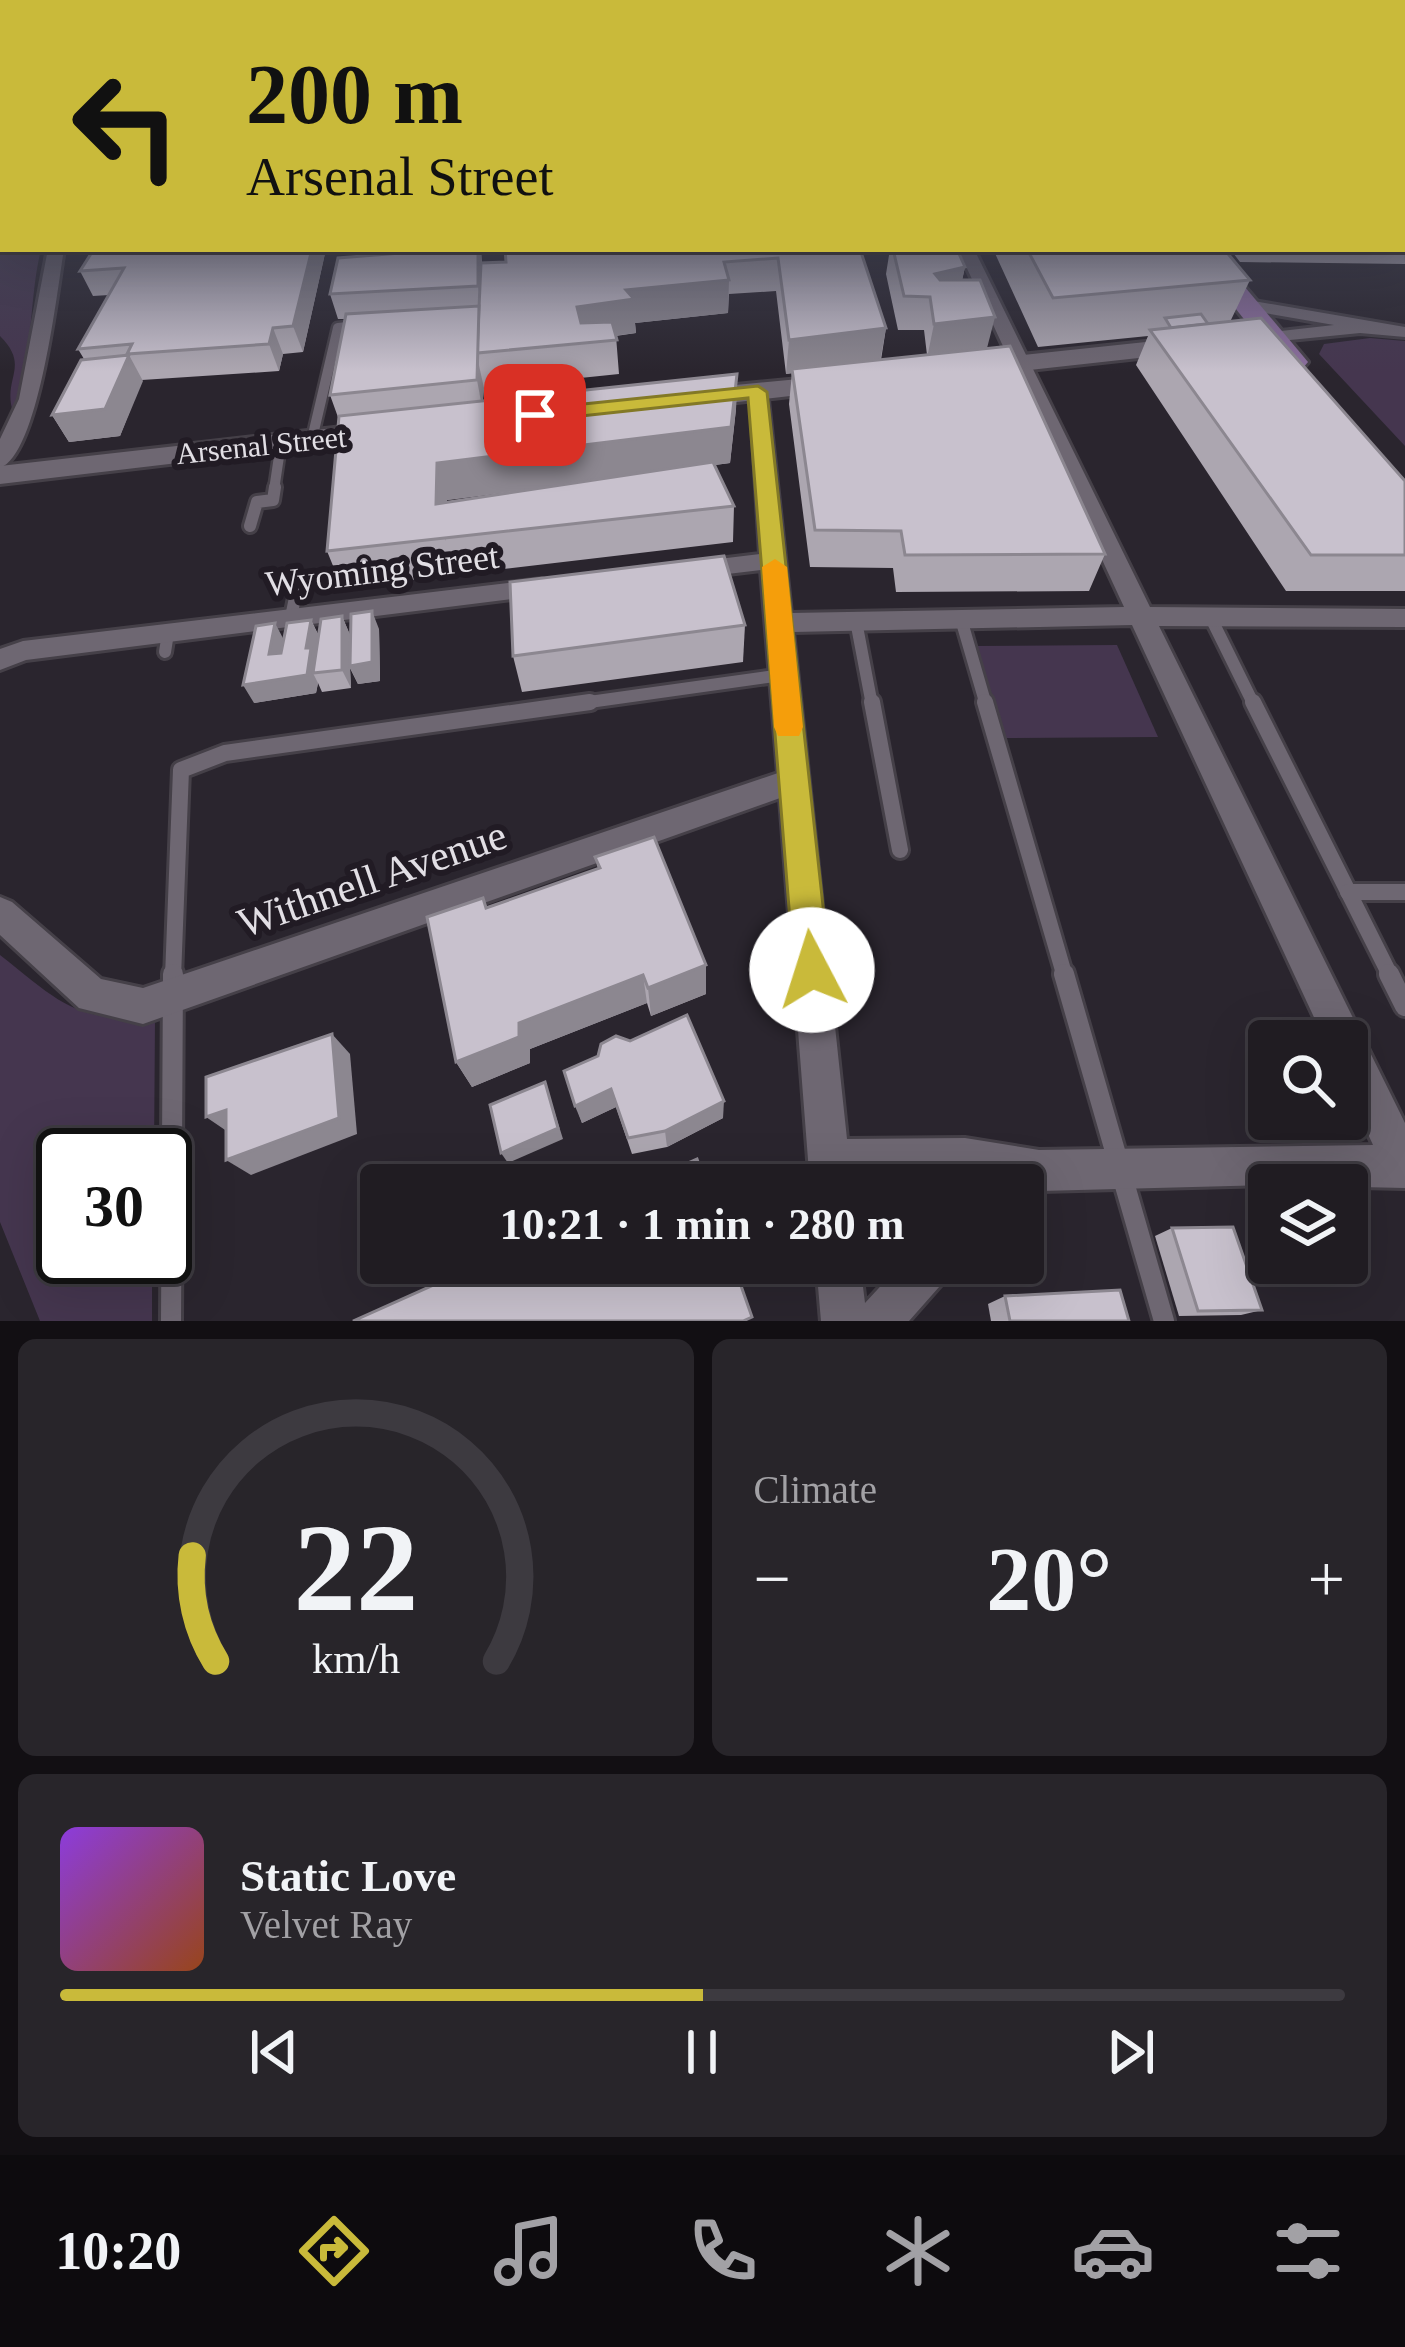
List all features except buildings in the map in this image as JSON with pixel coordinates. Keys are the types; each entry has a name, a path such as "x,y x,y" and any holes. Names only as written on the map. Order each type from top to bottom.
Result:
{"main road":[{"path":"1202,252 1242,304 1247,339"},
{"path":"947,371 1247,339 1313,386"},
{"path":"664,401 876,379"},
{"name":"Arsenal Street","path":"0,475 406,429"}],"street":[{"path":"0,462 29,398 55,252"},
{"path":"967,252 1334,1020"},
{"path":"1242,304 1405,332"},
{"path":"1247,339 1381,328"},
{"path":"758,392 829,1164"},
{"path":"659,574 774,560"},
{"name":"Wyoming Street","path":"0,660 23,651 167,643 294,605 567,585"},
{"path":"778,622 1145,616 1405,618"},
{"name":"Withnell Avenue","path":"0,914 92,994 143,1006 795,780"},
{"path":"1044,1175 1121,1169 1405,1166 1368,1089"},
{"path":"907,1164 965,1158 983,1164"},
{"path":"840,1284 844,1321"},
{"path":"879,1321 913,1284"}],"lane":[{"path":"312,439 338,328 363,326"},
{"path":"250,526 257,502 273,500 281,442"},
{"path":"1210,616 1405,1006"},
{"path":"962,619 1164,1321"},
{"path":"856,621 899,850"},
{"path":"171,1321 172,996 182,770 225,753 782,675"},
{"path":"1348,892 1405,892"}],"shaded area":[{"path":"0,252 40,252 24,373 13,412 14,356 0,336"},
{"path":"1370,338 1405,341 1405,446 1319,354 1324,344"},
{"path":"1117,645 1158,737 1001,738 975,646"},
{"path":"0,955 70,1006 105,1017 155,1019 154,1128 36,1128 36,1284 152,1284 152,1321 40,1321 0,1222"}],"slow traffic":[{"path":"775,567 789,727"}],"route":[{"path":"535,415 758,392 812,970"}]}
